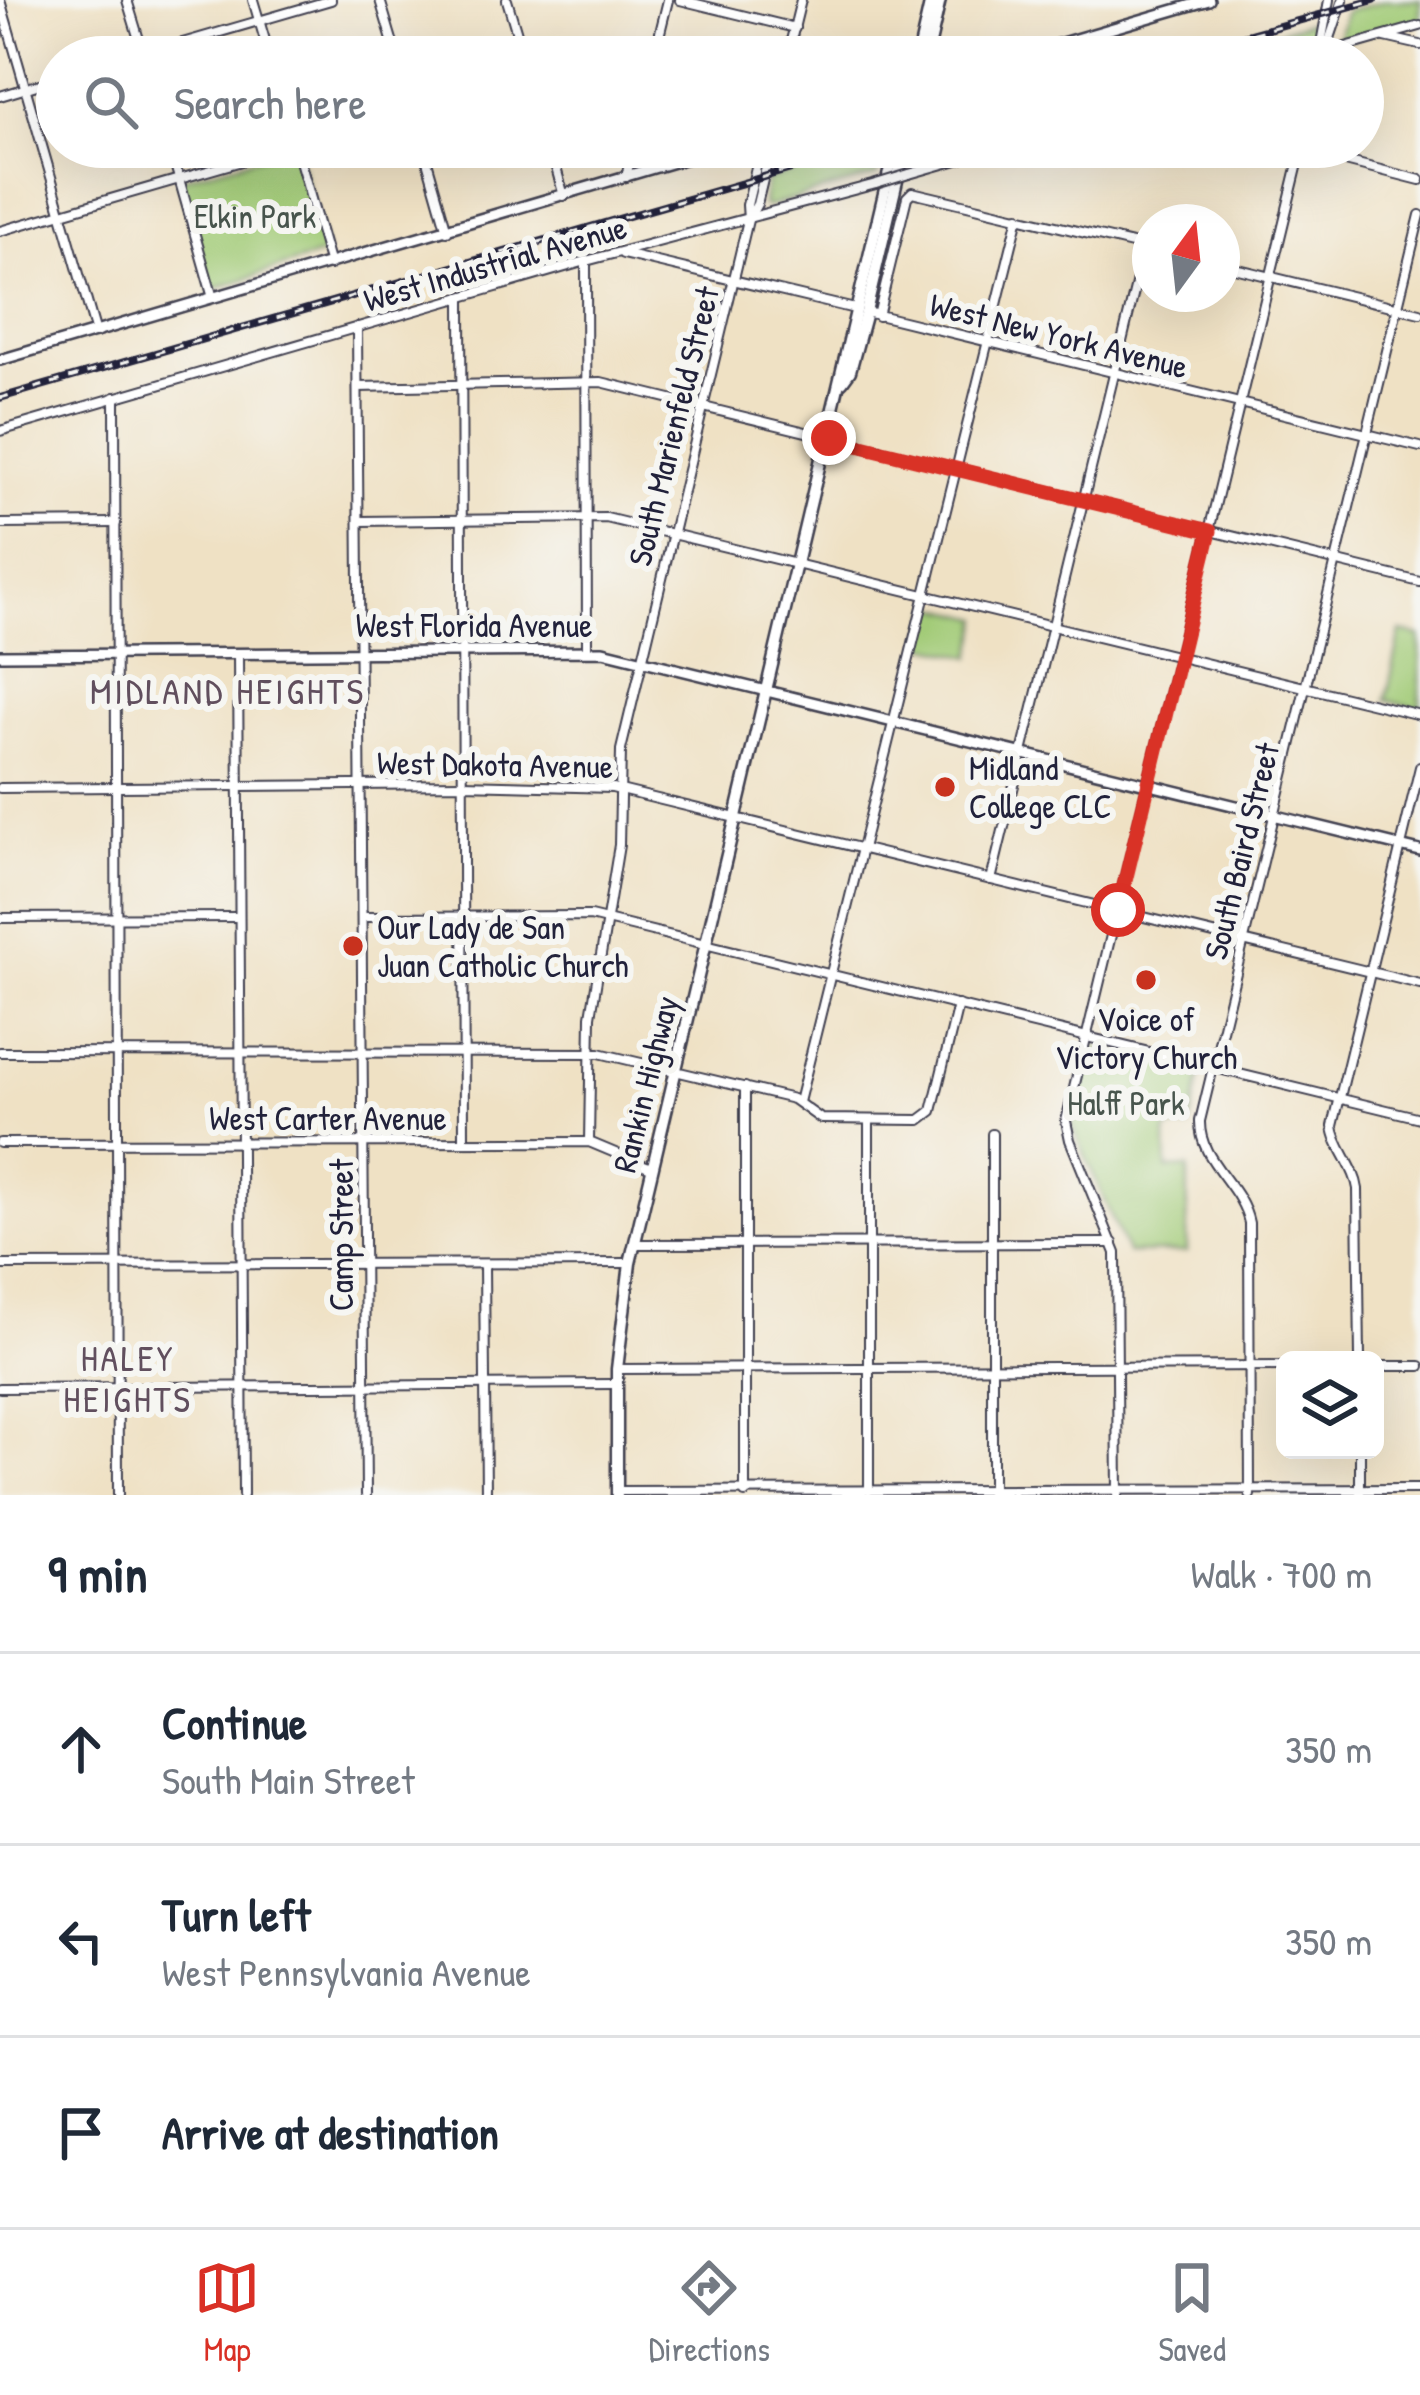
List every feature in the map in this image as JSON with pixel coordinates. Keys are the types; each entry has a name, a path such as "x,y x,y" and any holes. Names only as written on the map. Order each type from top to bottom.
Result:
{"highway":[{"path":"922,36 931,0"},
{"path":"932,36 940,0"},
{"path":"866,312 892,168"},
{"path":"866,312 900,168"},
{"name":"Rankin Highway","path":"617,1493 617,1369 634,1244 842,382 850,371 866,312"}],"main road":[{"path":"1085,36 1203,1"},
{"path":"0,360 655,168"},
{"name":"West Florida Avenue","path":"0,655 587,649 1420,851"}],"street":[{"path":"1,0 36,123"},
{"path":"128,0 136,36"},
{"path":"254,0 264,36"},
{"path":"208,36 331,0"},
{"path":"380,0 391,36"},
{"path":"507,0 518,36"},
{"path":"659,36 668,0"},
{"path":"680,0 795,28"},
{"path":"793,36 801,0"},
{"path":"1322,36 1330,0"},
{"path":"1333,36 1343,0"},
{"path":"1384,36 1420,26"},
{"path":"1384,36 1420,45"},
{"path":"0,96 36,85"},
{"path":"49,168 96,332"},
{"path":"176,168 213,298"},
{"path":"0,231 218,168"},
{"path":"300,168 330,265"},
{"path":"429,168 447,231"},
{"path":"556,168 564,196"},
{"path":"626,177 628,168"},
{"name":"South Marienfeld Street","path":"748,220 756,168"},
{"name":"South Marienfeld Street","path":"590,1142 591,1006 621,818 620,758 748,220 766,168"},
{"name":"West Industrial Avenue","path":"0,431 586,261 930,168"},
{"path":"1118,1492 1113,1243 1066,1128 1297,168"},
{"path":"1374,168 1420,180"},
{"path":"866,312 910,193 1132,243"},
{"name":"South Baird Street","path":"1250,1492 1248,1216 1203,1146 1199,1128 1420,215"},
{"path":"800,1102 1019,216"},
{"name":"West New York Avenue","path":"618,253 1420,447"},
{"path":"586,261 587,649"},
{"path":"1240,269 1420,313"},
{"path":"461,297 464,1141"},
{"path":"991,880 1132,304"},
{"name":"Camp Street","path":"358,327 366,1495"},
{"path":"358,388 586,381 1420,582"},
{"path":"115,397 118,1495"},
{"path":"360,521 587,516 1420,715"},
{"path":"0,524 116,523"},
{"path":"238,652 243,1495"},
{"path":"1360,1351 1358,1189 1352,1165 1334,1138 1420,767"},
{"name":"West Dakota Avenue","path":"0,788 463,784 620,790 1420,984"},
{"path":"363,916 607,920 1420,1118"},
{"path":"0,918 239,917"},
{"path":"0,1052 590,1053 800,1102 821,1118 920,1120 929,1116 958,1005"},
{"path":"745,1087 745,1493"},
{"path":"868,1493 869,1120"},
{"path":"992,1134 992,1493"},
{"name":"West Carter Avenue","path":"0,1143 590,1142 651,1168"},
{"path":"634,1244 1113,1243"},
{"path":"0,1265 630,1263"},
{"path":"484,1264 486,1495"},
{"path":"617,1369 1276,1366"},
{"path":"1384,1366 1420,1366"},
{"path":"0,1388 616,1384"},
{"path":"1360,1459 1360,1492"},
{"path":"617,1493 1420,1489"}],"green space":[{"path":"1386,0 1420,0 1420,19 1359,36 1339,36 1345,12"},
{"path":"1320,19 1315,36 1262,36"},
{"name":"Elkin Park","path":"219,168 302,168 326,253 211,290 179,179"},
{"path":"809,168 878,168 877,175 767,207 763,205 766,180"},
{"path":"933,606 981,618 972,657 921,645"},
{"path":"1401,632 1420,636 1420,708 1386,700"},
{"name":"Halff Park","path":"1091,1046 1201,1073 1189,1128 1166,1129 1167,1169 1188,1168 1187,1252 1127,1253 1072,1125"}],"railway":[{"path":"1243,36 1374,0"},
{"path":"0,398 794,168"}],"place":[{"name":"Midland College CLC","path":"945,787"},
{"name":"Our Lady de San Juan Catholic Church","path":"353,946"},
{"name":"Voice of Victory Church","path":"1146,980"}],"district":[{"name":"MIDLAND HEIGHTS","path":"228,691"},
{"name":"HALEY HEIGHTS","path":"128,1378"}],"route":[{"path":"829,438 1210,531 1118,910"}]}
